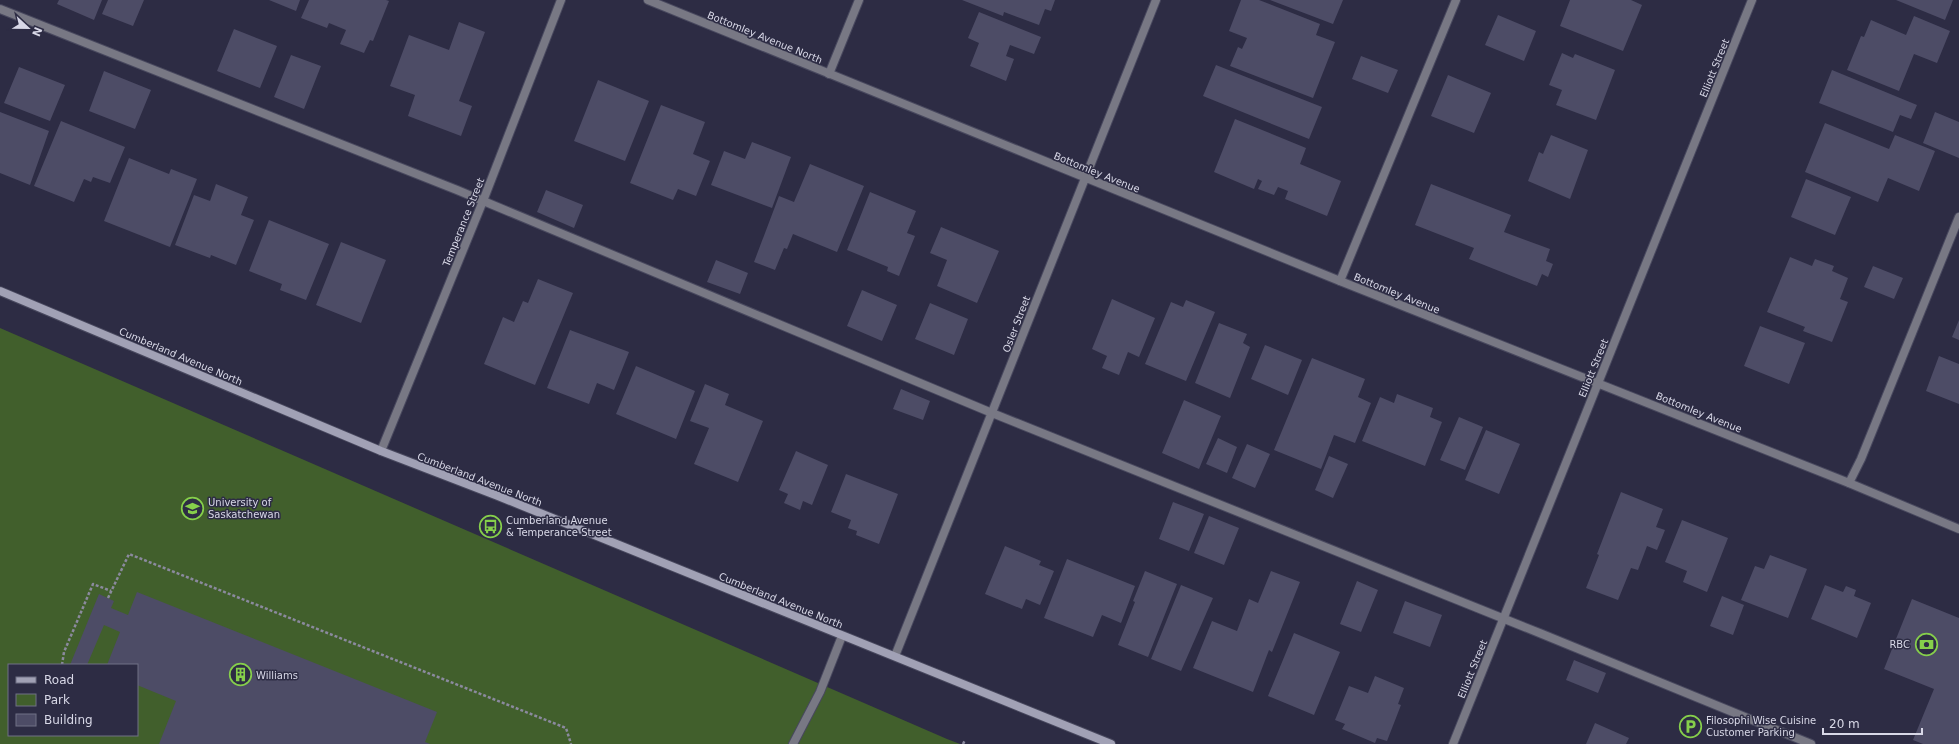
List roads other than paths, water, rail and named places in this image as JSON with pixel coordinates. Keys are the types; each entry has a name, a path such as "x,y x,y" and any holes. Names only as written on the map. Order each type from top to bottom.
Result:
{"main road":[{"name":"Cumberland Avenue North","path":"0,291 381,451 895,656 1111,744"}],"street":[{"name":"Temperance Street","path":"381,451 483,201 561,0"},
{"name":"Bottomley Avenue North","path":"648,0 829,74"},
{"path":"829,74 859,0"},
{"name":"Osler Street","path":"895,656 1084,177 1156,0"},
{"path":"1340,281 1456,0"},
{"name":"Elliott Street","path":"1453,744 1752,0"},
{"path":"0,9 483,201 992,413 1503,618 1811,744"},
{"name":"Bottomley Avenue","path":"829,74 1340,281 1849,483 1959,529"},
{"path":"1849,483 1959,218"},
{"path":"793,744 820,692 842,636"}],"place":[{"name":"University of Saskatchewan","path":"192,508"},
{"name":"Cumberland Avenue & Temperance Street","path":"491,526"},
{"name":"RBC","path":"1926,644"},
{"name":"Williams","path":"241,675"},
{"name":"Filosophi Wise Cuisine Customer Parking","path":"1690,726"}]}
